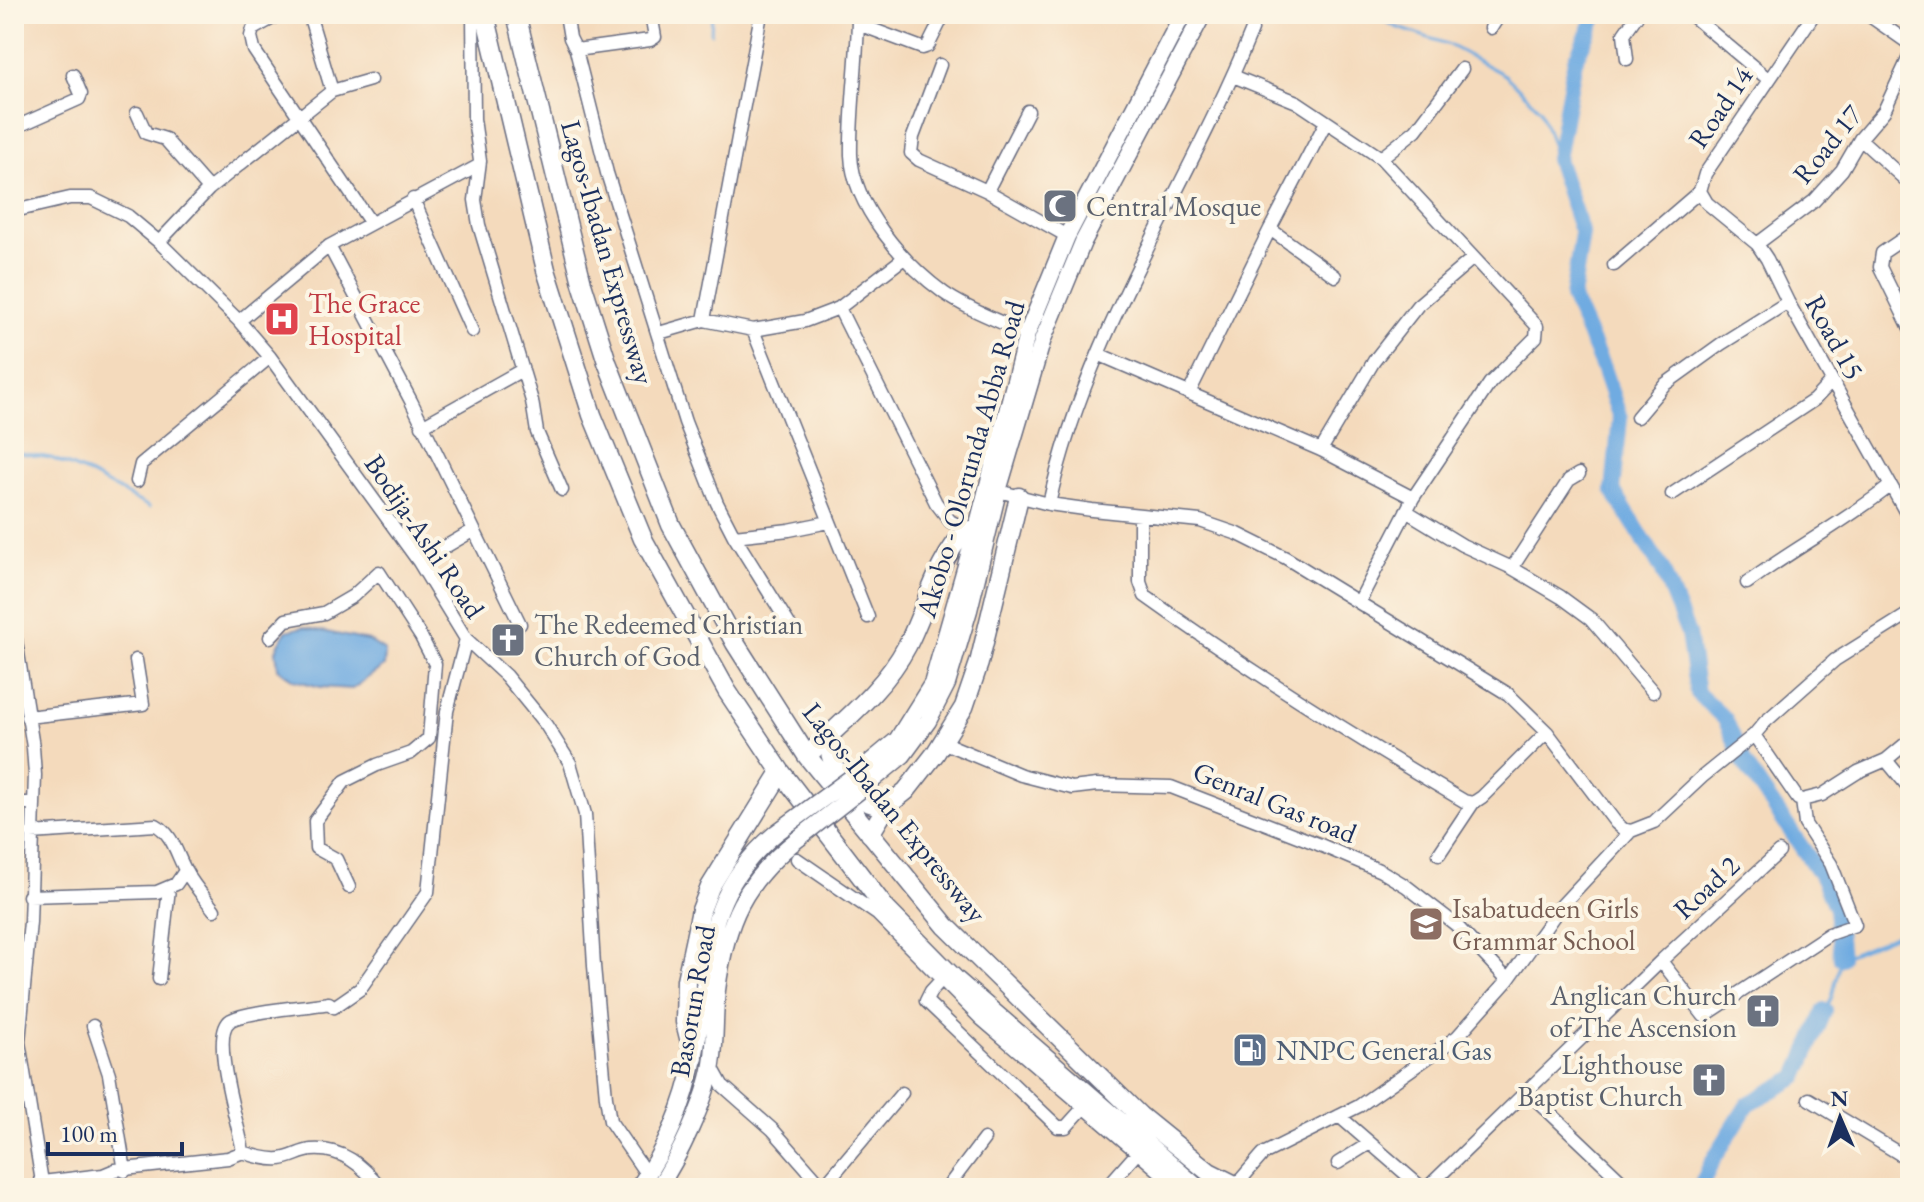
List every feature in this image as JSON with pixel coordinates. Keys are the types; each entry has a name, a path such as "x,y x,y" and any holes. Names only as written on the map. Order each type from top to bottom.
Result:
{"highway":[{"path":"485,14 546,270 592,415 656,564 727,691 781,772 886,909 957,981 1197,1188"},
{"name":"Lagos-Ibadan Expressway","path":"516,14 582,283 607,362 638,448 671,525 719,614 807,756 975,956 1140,1116 1209,1172 1239,1186"},
{"path":"870,834 887,806 906,791 964,707 979,663 1019,497"},
{"path":"807,756 872,694 893,669 908,644 955,541 973,525"},
{"path":"827,737 828,751 837,773 865,803 887,806"},
{"path":"694,1058 685,1022 686,980 701,910 710,887 781,772"}],"main road":[{"name":"Akobo - Olorunda Abba Road","path":"859,781 897,740 932,684 1027,334 1067,236 1183,14"},
{"name":"Akobo - Olorunda Abba Road","path":"859,781 903,755 928,721 947,684 998,491 1043,339 1074,263 1203,14"},
{"path":"1058,256 1074,263"},
{"name":"Basorun Road","path":"648,1184 694,1058 707,957 721,907 734,878 776,833 859,781"},
{"name":"Basorun Road","path":"648,1184 683,1147 712,1067 716,991 733,917 770,862 859,781"}],"street":[{"path":"280,14 253,29 254,50 370,222"},
{"path":"309,14 332,91"},
{"path":"473,14 474,119 478,166 475,200 479,225 532,401 537,432 562,490"},
{"path":"566,14 607,173 685,422 734,536 790,626"},
{"path":"576,50 650,40 655,37 651,14"},
{"path":"704,320 761,14"},
{"path":"944,14 928,46 922,48 858,19 851,156 855,184 869,210 904,258 946,295 1027,334"},
{"path":"1491,28 1500,14"},
{"path":"1627,59 1624,34 1638,14"},
{"path":"1690,14 1768,79"},
{"name":"Road 14","path":"1700,191 1705,174 1814,14"},
{"path":"1867,14 1910,44"},
{"path":"1049,504 1071,420 1098,354 1233,76 1252,30"},
{"name":"Road 17","path":"1757,244 1814,201 1842,170 1860,139 1884,111 1910,55"},
{"path":"940,65 913,137 911,153 919,160 987,191 1067,236"},
{"path":"1381,158 1416,130 1462,69"},
{"path":"14,128 79,99 81,94 73,75"},
{"path":"1233,76 1297,102 1381,158 1537,326 1536,337 1490,383 1413,498 1359,602"},
{"path":"159,242 209,189 332,91 370,80"},
{"path":"987,191 1028,111"},
{"path":"137,113 146,133 165,139 209,189"},
{"path":"1189,393 1326,122"},
{"path":"1860,139 1910,184"},
{"path":"239,321 329,246 478,166"},
{"path":"1614,265 1700,191"},
{"name":"Road 15","path":"1700,191 1707,203 1757,244 1910,520"},
{"name":"Bodija-Ashi Road","path":"14,211 70,198 91,198 128,216 159,242 239,321 270,357 419,562 466,639 506,676 530,704 570,763 579,786 587,832 610,1121 648,1184"},
{"path":"413,199 472,331"},
{"path":"1270,229 1335,276"},
{"path":"1910,234 1882,253 1880,267 1910,328"},
{"path":"329,246 520,624"},
{"path":"659,333 704,320 753,330 805,321 839,308 904,258"},
{"path":"1321,450 1374,361 1418,305 1473,258"},
{"path":"1637,417 1664,385 1788,302"},
{"path":"839,308 936,503 950,521 973,525"},
{"path":"753,330 868,617"},
{"path":"1098,354 1321,450 1413,498"},
{"path":"137,481 141,464 270,357"},
{"path":"422,426 522,370"},
{"path":"1672,494 1814,400 1832,381"},
{"path":"1512,568 1569,480 1579,474"},
{"path":"1747,583 1790,552 1858,511 1890,486"},
{"path":"998,491 1049,504 1200,521 1238,534 1286,558 1508,694 1547,732 1616,823 1631,831"},
{"path":"1406,511 1462,545 1512,568 1561,597 1591,619 1653,692"},
{"path":"1140,516 1140,582 1145,596 1224,652 1339,726 1464,801 1473,803"},
{"path":"734,536 829,522"},
{"path":"419,562 474,530"},
{"path":"270,637 286,620 324,613 353,596 379,572 435,664 429,738 411,753 345,781 315,821 316,848 336,859 349,887"},
{"path":"1239,1186 1263,1154 1359,1106 1450,1043 1508,980 1561,906 1631,831 1654,822 1835,660 1910,613"},
{"path":"14,628 33,747 34,803 30,922 18,1002 20,1057 43,1185 228,1158 243,1152 255,1157 280,1159 310,1150 347,1156 364,1168 381,1188"},
{"path":"243,1152 221,1050 225,1026 231,1020 277,1010 329,1003 334,1007 360,989 428,892 447,711 466,639"},
{"path":"27,717 143,704 136,660"},
{"path":"1439,854 1473,803 1547,732"},
{"path":"1750,737 1798,799 1802,800 1822,795 1858,772 1886,760 1910,740"},
{"name":"Genral Gas road","path":"942,742 1021,775 1072,788 1097,785 1171,787 1318,844 1381,871 1406,886 1455,924 1508,980"},
{"path":"1886,760 1910,789"},
{"path":"1661,961 1704,1016 1836,932 1855,925 1831,864 1805,824 1802,800"},
{"path":"14,803 34,803"},
{"path":"31,833 156,825 171,841 185,871 214,910"},
{"name":"Road 2","path":"1424,1188 1779,852"},
{"path":"797,859 877,914 991,1028 1179,1188"},
{"path":"29,896 157,892 176,884 185,871"},
{"path":"159,979 169,888"},
{"path":"14,921 30,922"},
{"path":"942,979 926,1001 1058,1127 1066,1127 1085,1106"},
{"path":"93,1026 111,1083 125,1171"},
{"path":"712,1067 722,1085 773,1130 821,1188 902,1093"},
{"path":"1528,1092 1629,1188"},
{"path":"1809,1099 1910,1160"},
{"path":"1339,1116 1424,1188"},
{"path":"947,1188 984,1139"},
{"path":"1338,1163 1370,1143"},
{"path":"1106,1188 1137,1153"}],"water":[{"path":"303,627 369,641 385,651 384,666 352,689 321,687 294,680 278,668 276,650 286,631"}],"waterway":[{"path":"711,33 712,14"},
{"path":"1371,14 1396,27 1447,44 1505,75 1540,109 1557,159"},
{"path":"1597,14 1575,60 1557,159 1582,234 1572,297 1603,368 1620,418 1613,491 1662,569 1688,634 1697,693 1725,719 1745,764 1824,880 1836,909 1841,958"},
{"path":"14,452 51,458 85,472 149,507"},
{"path":"1825,1010 1832,997 1841,958 1910,929"},
{"path":"1700,1188 1712,1162 1748,1104 1797,1077 1825,1010"}],"place":[{"name":"Central Mosque","path":"1060,206"},
{"name":"The Grace Hospital","path":"282,319"},
{"name":"The Redeemed Christian Church of God","path":"508,640"},
{"name":"Isabatudeen Girls Grammar School","path":"1426,924"},
{"name":"Anglican Church of The Ascension","path":"1763,1011"},
{"name":"NNPC General Gas","path":"1250,1050"},
{"name":"Lighthouse Baptist Church","path":"1709,1080"}]}
